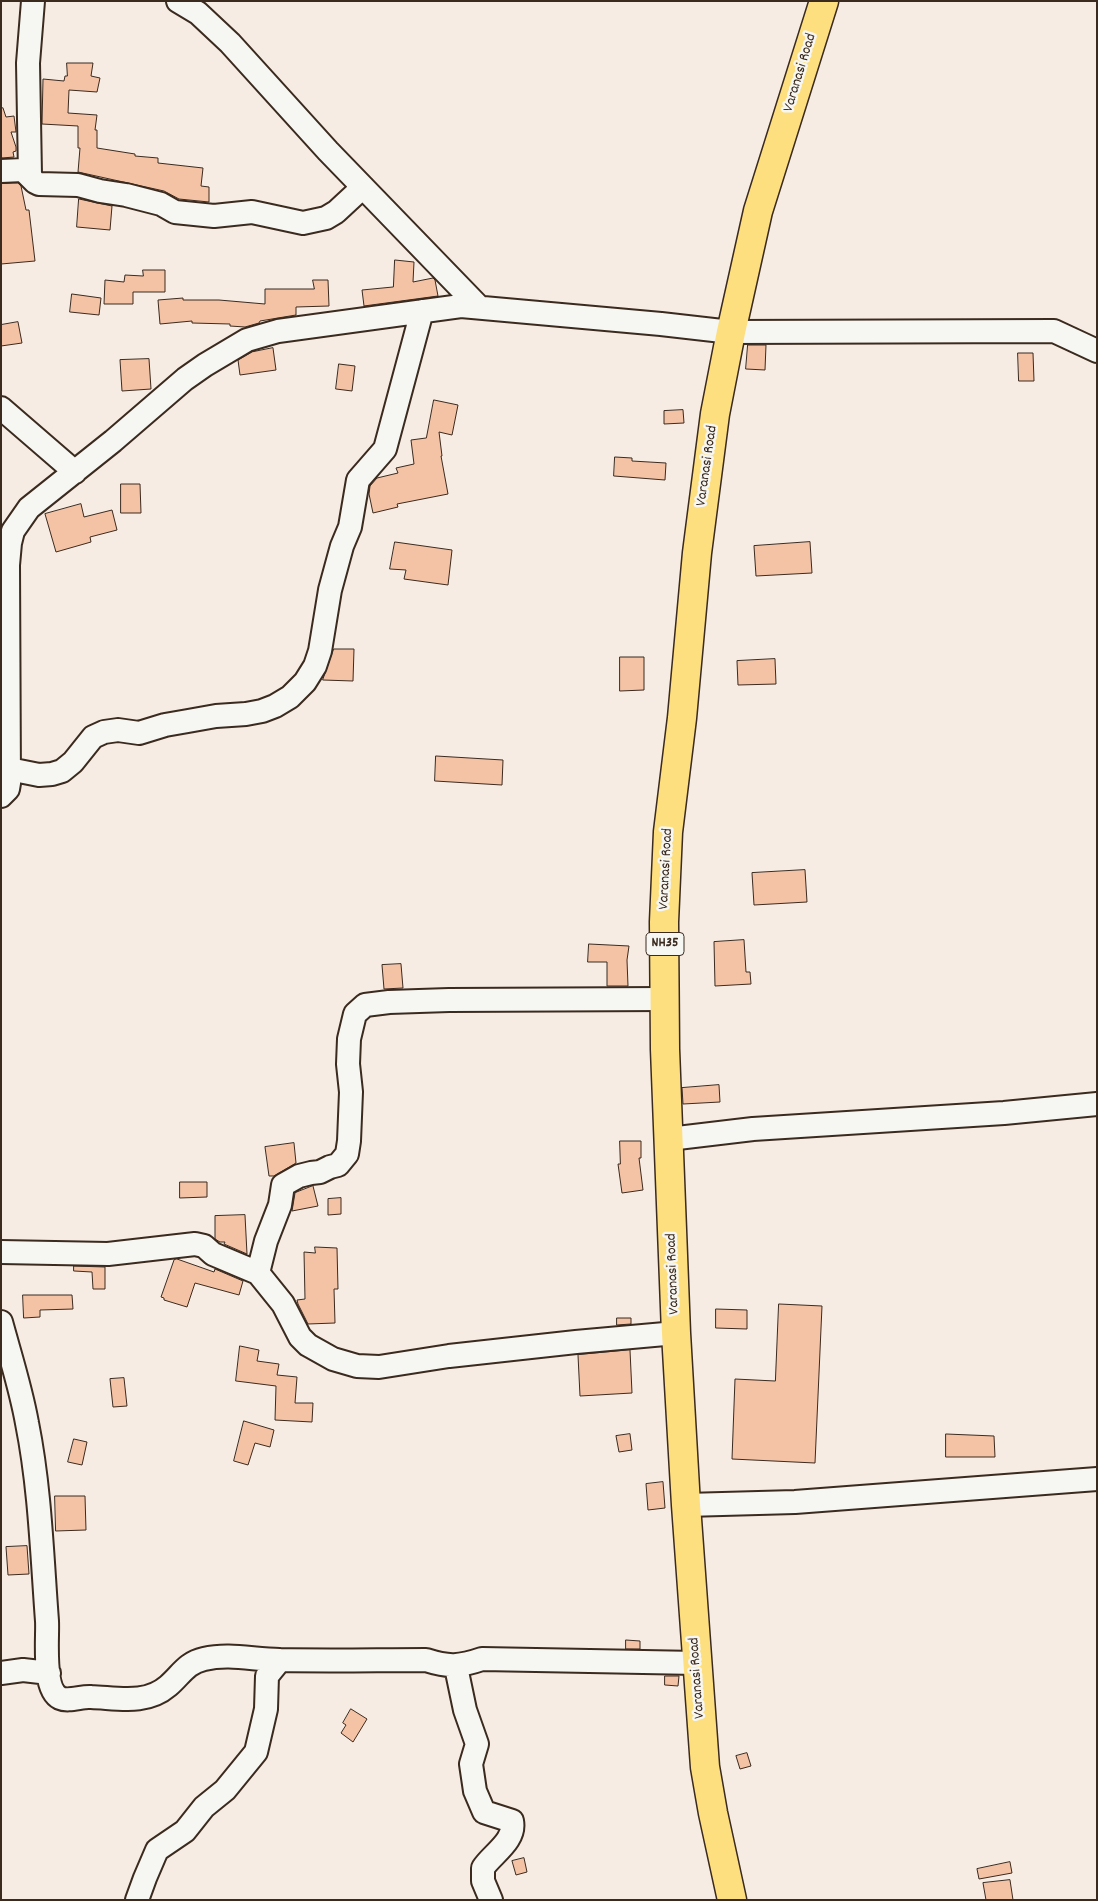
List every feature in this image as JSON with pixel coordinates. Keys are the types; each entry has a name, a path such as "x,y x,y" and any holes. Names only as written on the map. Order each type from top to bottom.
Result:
{"highway":[{"name":"Varanasi Road","path":"732,1900 706,1774 686,1505 676,1333 668,1139 664,922 668,832 682,718 697,553 716,414 731,332 758,211 824,1"}],"street":[{"path":"30,175 28,63 33,1"},
{"path":"178,1 198,13 230,43 363,187 479,307"},
{"path":"1,171 23,170 39,184 78,185 161,204 175,212 214,216 252,212 303,223 316,221 331,215 363,187"},
{"path":"1,796 8,789 9,769 5,639 8,565 13,531 29,508 186,379 204,365 247,340 278,331 448,306 479,307 731,332 1054,331 1097,351"},
{"path":"9,769 39,775 52,774 62,771 73,762 93,736 118,730 139,733 165,725 216,716 262,711 290,697 304,682 315,666 320,651 332,582 342,546 350,527 358,480 385,449 422,311"},
{"path":"1,408 75,472"},
{"path":"258,1273 263,1252 280,1205 283,1185 299,1176 311,1172 320,1172 338,1165 347,1154 351,1092 348,1064 349,1039 351,1024 359,1009 365,1005 389,1002 519,999 665,999"},
{"path":"668,1139 752,1129 1004,1113 1097,1104"},
{"path":"1,1252 108,1254 186,1244 204,1246 213,1254 258,1273 283,1304 300,1337 308,1346 333,1359 357,1366 379,1367 449,1356 676,1333"},
{"path":"1,1322 24,1408 31,1449 40,1514 49,1673 54,1692 59,1697 65,1699 87,1697 140,1699 149,1697 161,1691 184,1668 200,1660 230,1656 280,1660 426,1660 443,1666 456,1666 482,1659 586,1660 603,1663 697,1663"},
{"path":"686,1505 795,1502 1097,1479"},
{"path":"137,1900 158,1850 185,1831 204,1807 225,1790 256,1752 266,1709 267,1676 280,1660"},
{"path":"456,1666 465,1710 477,1744 471,1764 475,1791 484,1812 512,1821 513,1827 507,1840 483,1868 483,1881 491,1900"},
{"path":"1,1672 23,1670 49,1673"}],"building":[{"path":"67,63 93,63 91,76 100,78 97,92 69,90 68,113 97,115 95,130 97,130 97,148 135,154 135,156 158,158 158,163 203,168 201,186 209,187 209,202 179,199 164,191 78,172 80,148 78,148 78,126 42,124 43,79 64,81 65,76 67,76"},
{"path":"3,108 6,117 14,116 16,132 11,132 16,147 16,151 13,152 14,157 2,158 1,156 1,109"},
{"path":"18,183 21,186 26,210 29,210 35,261 1,264 1,184"},
{"path":"79,199 112,206 110,230 77,227"},
{"path":"395,260 414,262 413,282 433,278 438,296 364,306 362,290 393,287"},
{"path":"143,270 165,270 165,292 133,292 133,304 104,304 105,280 124,282 125,275 143,276"},
{"path":"313,280 328,280 329,306 296,307 296,315 260,321 245,327 230,326 230,324 192,323 192,321 160,324 158,300 183,298 183,300 219,300 265,304 265,289 314,289"},
{"path":"72,294 101,298 99,315 70,312"},
{"path":"18,322 22,343 1,346 1,325"},
{"path":"748,345 766,345 765,370 746,369"},
{"path":"273,348 276,370 240,375 238,360 252,352"},
{"path":"1018,353 1033,353 1034,381 1019,381"},
{"path":"149,359 151,389 122,391 120,360"},
{"path":"339,364 355,366 352,391 336,389"},
{"path":"434,400 458,405 452,435 439,432 448,494 397,504 398,507 373,513 369,494 370,486 377,478 398,473 396,468 414,464 411,440 426,438"},
{"path":"683,410 684,423 664,424 664,411"},
{"path":"615,457 632,458 632,461 666,463 665,480 614,476"},
{"path":"121,484 140,484 141,513 121,513"},
{"path":"81,504 84,517 112,510 117,530 90,537 91,542 56,552 45,514"},
{"path":"395,542 452,550 448,585 404,579 406,570 390,569"},
{"path":"810,542 812,573 756,576 754,546"},
{"path":"334,649 354,649 353,681 323,680"},
{"path":"620,657 644,657 644,690 620,691"},
{"path":"775,659 776,684 738,685 737,661"},
{"path":"436,756 503,760 502,785 435,781"},
{"path":"805,870 807,902 754,905 752,873"},
{"path":"744,940 746,972 750,972 751,984 715,986 714,942"},
{"path":"589,944 629,946 627,960 628,986 607,986 607,962 588,962"},
{"path":"401,964 403,988 384,989 382,965"},
{"path":"719,1085 720,1102 683,1104 682,1088"},
{"path":"620,1141 641,1141 641,1158 639,1158 643,1190 622,1193 618,1164 620,1164"},
{"path":"294,1143 296,1163 274,1176 269,1176 265,1147"},
{"path":"180,1182 207,1182 207,1197 180,1198"},
{"path":"313,1186 318,1206 292,1211 295,1193"},
{"path":"341,1198 341,1214 328,1215 328,1199"},
{"path":"245,1215 247,1254 224,1244 225,1242 215,1239 215,1216"},
{"path":"315,1247 337,1248 338,1289 334,1289 335,1323 308,1324 298,1304 297,1300 305,1299 304,1252 315,1253"},
{"path":"177,1259 214,1272 215,1269 243,1281 239,1295 195,1283 187,1307 164,1300 161,1297 174,1260"},
{"path":"74,1266 105,1267 105,1289 93,1289 92,1272 74,1271"},
{"path":"23,1295 72,1295 73,1309 40,1310 40,1317 24,1318"},
{"path":"779,1304 822,1306 815,1463 732,1459 735,1379 775,1381"},
{"path":"716,1309 747,1310 747,1329 716,1328"},
{"path":"617,1318 631,1318 631,1324 617,1325"},
{"path":"240,1346 259,1350 257,1361 279,1364 277,1375 297,1377 295,1403 313,1403 312,1422 275,1420 276,1386 236,1381"},
{"path":"630,1350 632,1393 580,1396 578,1355"},
{"path":"124,1378 127,1406 113,1407 110,1379"},
{"path":"244,1421 274,1430 270,1447 255,1443 248,1465 234,1461"},
{"path":"630,1434 632,1450 619,1452 616,1436"},
{"path":"946,1434 994,1436 995,1457 946,1457"},
{"path":"74,1439 87,1442 82,1465 68,1462"},
{"path":"663,1482 665,1508 648,1510 646,1484"},
{"path":"55,1496 85,1496 86,1530 56,1531"},
{"path":"27,1546 29,1574 8,1575 6,1547"},
{"path":"626,1640 640,1641 640,1649 626,1649"},
{"path":"665,1676 679,1676 678,1686 665,1685"},
{"path":"351,1709 367,1719 353,1742 341,1733 346,1725 343,1723"},
{"path":"747,1753 751,1766 740,1769 736,1756"},
{"path":"524,1858 527,1872 516,1875 512,1861"},
{"path":"1010,1862 1012,1873 979,1879 977,1869"},
{"path":"1010,1880 1013,1900 986,1900 983,1883"}]}
